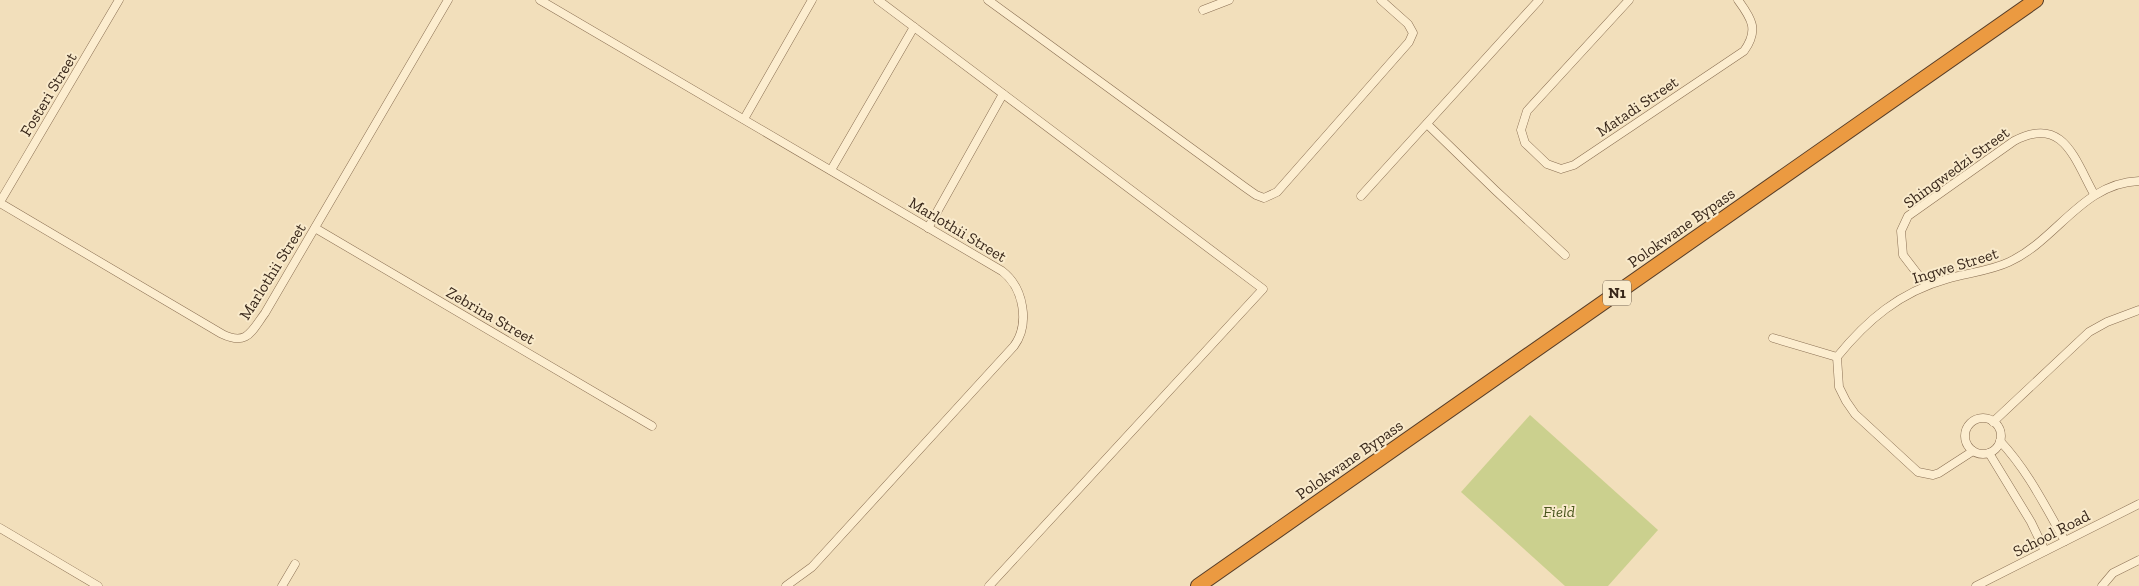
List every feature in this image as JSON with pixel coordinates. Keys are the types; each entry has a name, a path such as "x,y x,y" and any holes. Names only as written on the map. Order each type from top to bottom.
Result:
{"highway":[{"name":"Polokwane Bypass","path":"1198,586 2036,0"}],"street":[{"name":"Fosteri Street","path":"0,202 119,0"},
{"name":"Marlothii Street","path":"0,202 222,334 235,339 242,339 248,335 265,313 448,0"},
{"name":"Marlothii Street","path":"540,0 1002,271 1014,281 1019,292 1023,320 1020,337 812,567 786,586"},
{"path":"744,119 812,0"},
{"path":"878,0 1263,289 989,586"},
{"path":"988,0 1246,188 1264,198 1277,192 1409,42 1412,33 1408,24 1382,0"},
{"path":"1203,10 1229,0"},
{"path":"1361,196 1539,0"},
{"name":"Matadi Street","path":"1629,0 1527,111 1521,130 1525,143 1547,164 1561,169 1574,165 1744,51 1752,40 1753,28 1748,14 1738,0"},
{"path":"832,170 914,27"},
{"path":"928,228 1003,94"},
{"path":"1427,124 1565,255"},
{"name":"Shingwedzi Street","path":"1926,286 1903,255 1901,232 1908,216 2028,133 2043,132 2059,138 2070,150 2094,194"},
{"name":"Ingwe Street","path":"1836,357 1857,332 1887,306 1926,286 2009,262 2042,241 2094,194 2127,181 2139,181"},
{"name":"Zebrina Street","path":"315,228 652,426"},
{"path":"1993,422 2089,332 2106,322 2139,310"},
{"path":"1773,338 1836,357 1839,387 1850,407 1918,472 1933,475 1940,473 1973,451"},
{"path":"2000,441 1994,450 1984,454 1973,451 1965,437 1969,426 1979,419 1993,422 1999,429 2000,441 2023,467 2065,542"},
{"path":"1989,453 2027,515 2045,551"},
{"name":"School Road","path":"1976,586 2139,504"},
{"path":"0,528 98,586"},
{"path":"2102,586 2113,573 2139,560"},
{"path":"282,586 295,564"}],"green space":[{"name":"Field","path":"1530,415 1658,530 1608,586 1565,586 1461,492"}]}
